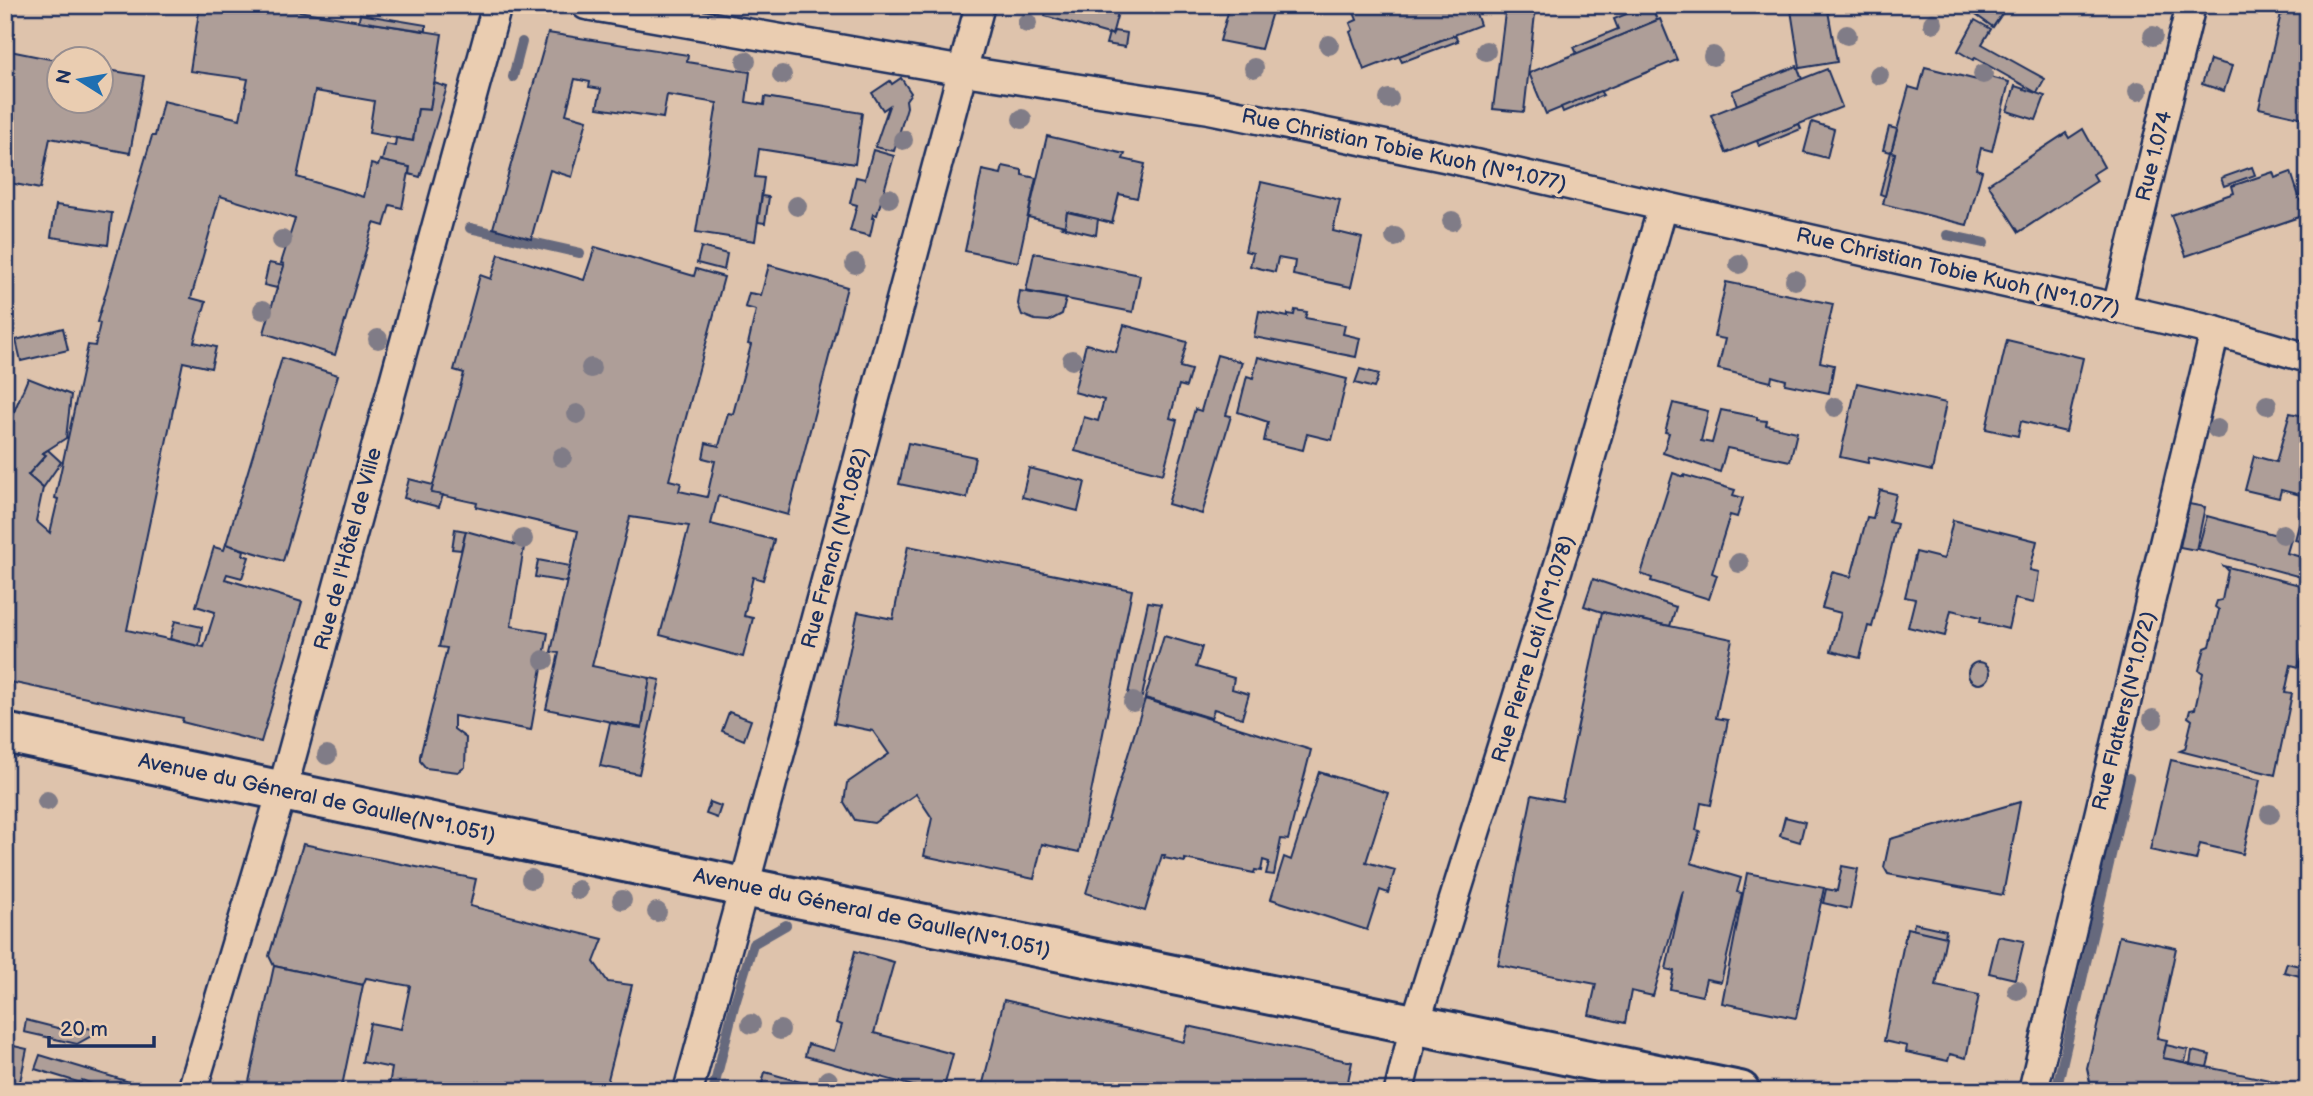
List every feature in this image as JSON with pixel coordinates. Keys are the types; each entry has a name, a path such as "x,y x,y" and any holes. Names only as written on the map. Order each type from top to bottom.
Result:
{"main road":[{"name":"Avenue du Géneral de Gaulle(N°1.051)","path":"5,733 1740,1091"}],"street":[{"name":"Rue de l'Hôtel de Ville","path":"192,1091 282,791 497,5"},
{"name":"Rue Christian Tobie Kuoh (N°1.077)","path":"586,5 964,71 1209,109 1444,156 2117,308 2215,331 2308,358"},
{"name":"Rue French (N°1.082)","path":"688,1091 980,5"},
{"name":"Rue 1.074","path":"2117,308 2191,5"},
{"name":"Rue Pierre Loti (N°1.078)","path":"1399,1091 1415,1024 1567,539 1663,206"},
{"name":"Rue Flatters(N°1.072)","path":"2032,1091 2215,331"}],"building":[{"path":"200,5 260,5 442,34 430,110 418,109 413,141 369,133 374,101 315,91 297,177 364,197 371,164 378,166 380,160 410,167 402,208 390,205 384,226 374,223 335,355 264,333 295,219 220,196 191,298 206,302 194,342 216,347 211,368 183,362 127,630 204,647 215,612 196,606 214,547 224,550 226,544 244,550 243,555 249,557 242,578 227,574 225,579 302,602 261,742 182,722 183,718 5,681 5,582 9,583 5,580 5,432 12,425 13,422 10,421 28,378 71,395 66,438 43,453 46,455 28,475 43,488 36,521 50,533 88,345 95,346 100,323 97,322 152,136 155,136 163,101 240,119 248,79 190,71"},
{"path":"846,5 915,5 899,13 889,13"},
{"path":"1048,5 1120,5 1112,35 1045,16"},
{"path":"1230,5 1274,5 1261,49 1220,41"},
{"path":"1351,5 1375,5 1378,11 1393,5 1473,5 1480,25 1364,70 1350,32 1353,30 1350,23 1357,20"},
{"path":"1506,5 1536,5 1524,112 1493,109"},
{"path":"1651,5 1657,20 1577,54 1574,47 1618,29 1614,19"},
{"path":"1729,5 1827,5 1837,62 1800,68 1791,10 1730,11"},
{"path":"1984,5 2008,5 1993,27 1976,15"},
{"path":"2283,5 2308,5 2308,119 2259,108"},
{"path":"360,14 426,25 426,31 359,21"},
{"path":"1660,19 1677,60 1546,114 1529,73"},
{"path":"1975,20 1991,29 1982,44 2045,79 2037,93 1958,51"},
{"path":"1114,31 1127,33 1125,47 1106,44 1109,33 1112,35"},
{"path":"548,33 688,55 687,62 750,72 746,102 764,105 765,97 862,113 855,164 759,149 755,177 764,178 755,241 696,232 717,103 667,95 663,118 597,108 601,89 589,87 590,82 575,79 566,114 587,120 572,177 550,170 531,239 493,228"},
{"path":"1455,35 1458,41 1402,62 1399,56"},
{"path":"5,50 46,58 46,116 116,116 116,71 144,76 130,153 50,138 40,189 5,182"},
{"path":"2210,60 2232,66 2224,91 2202,84"},
{"path":"1797,66 1802,79 1737,105 1732,91"},
{"path":"1925,67 1977,80 1979,74 2009,82 1992,151 1981,148 1976,169 1982,171 1967,225 1883,204 1895,153 1891,152 1909,87 1919,90"},
{"path":"1827,69 1842,107 1726,153 1711,115"},
{"path":"901,78 911,93 906,100 907,107 894,151 875,147 889,106 883,110 872,93 890,81 892,84"},
{"path":"434,83 447,87 420,177 409,174 410,167 382,161 386,144 395,146 396,138 413,141 418,109 430,110"},
{"path":"2015,86 2045,96 2036,120 2007,111"},
{"path":"1600,91 1603,95 1563,112 1561,107"},
{"path":"1812,122 1834,129 1827,158 1804,152"},
{"path":"1799,124 1801,129 1759,146 1757,141"},
{"path":"1889,127 1897,129 1891,152 1883,150"},
{"path":"2083,129 2104,167 2093,174 2097,181 2019,232 1988,184 2066,133 2069,138"},
{"path":"1047,136 1125,154 1123,159 1145,164 1137,198 1119,194 1112,223 1067,212 1065,226 1028,217"},
{"path":"873,150 894,156 877,215 873,214 870,236 850,231 857,205 850,203 856,177 865,179"},
{"path":"1891,152 1895,153 1885,196 1880,194"},
{"path":"1003,166 1022,170 1022,175 1036,178 1018,262 965,251 982,170 1001,174"},
{"path":"2252,167 2255,175 2224,186 2221,178"},
{"path":"2273,172 2275,178 2291,172 2305,215 2186,256 2171,215 2234,193 2232,186"},
{"path":"1261,182 1340,200 1333,231 1362,238 1351,287 1293,275 1295,261 1278,258 1275,272 1250,266 1253,253 1245,251"},
{"path":"762,196 769,197 765,223 758,222"},
{"path":"56,205 112,213 108,245 51,237"},
{"path":"1067,212 1098,219 1096,235 1062,227 1065,226"},
{"path":"595,247 694,276 696,269 724,277 669,480 681,483 679,491 707,497 715,461 703,458 706,443 719,446 728,413 733,414 751,345 748,344 756,310 745,307 749,293 761,295 769,265 847,287 788,515 718,496 711,524 774,540 763,580 753,577 744,616 753,618 743,657 660,635 689,526 630,517 592,666 650,678 642,728 546,709 559,653 551,652 578,531 476,507 477,503 431,493 464,373 454,370 480,275 491,279 499,254 584,280"},
{"path":"701,247 727,254 724,270 697,263"},
{"path":"1034,253 1140,275 1133,312 1026,291"},
{"path":"269,263 284,266 277,288 264,285"},
{"path":"1726,282 1833,304 1820,362 1834,365 1829,393 1785,384 1786,380 1772,376 1771,382 1718,369 1725,339 1714,337"},
{"path":"1020,291 1066,299 1062,314 1049,321 1022,315 1018,304"},
{"path":"1295,310 1307,312 1305,318 1345,325 1343,334 1360,338 1356,357 1254,337 1259,311 1288,317 1288,314 1294,315"},
{"path":"1124,325 1187,342 1180,367 1191,370 1186,387 1179,385 1170,418 1177,420 1163,474 1075,451 1084,417 1098,421 1104,400 1074,392 1086,344 1116,352"},
{"path":"63,328 68,350 21,361 16,340"},
{"path":"2007,340 2083,358 2066,432 2021,421 2018,436 1986,429"},
{"path":"1217,355 1242,362 1226,415 1231,416 1202,514 1168,504 1195,409 1201,411"},
{"path":"1258,357 1347,379 1332,440 1307,434 1303,450 1264,441 1268,422 1238,412 1247,376 1253,378"},
{"path":"282,358 338,375 283,561 226,544"},
{"path":"1360,369 1379,374 1374,388 1355,383"},
{"path":"1857,383 1946,403 1932,471 1869,457 1868,463 1840,457"},
{"path":"1673,403 1708,411 1701,441 1712,443 1721,410 1757,417 1757,420 1767,421 1766,425 1797,432 1790,461 1727,448 1720,472 1663,453 1669,433 1665,432"},
{"path":"2290,413 2308,417 2308,497 2281,490 2279,498 2245,490 2254,456 2276,462"},
{"path":"908,443 975,457 967,498 899,484"},
{"path":"48,450 61,462 43,488 28,475"},
{"path":"1029,468 1085,482 1078,511 1022,497"},
{"path":"1673,473 1735,490 1733,495 1743,498 1737,517 1730,515 1712,573 1717,575 1709,599 1651,581 1652,578 1641,574"},
{"path":"409,479 433,485 431,493 443,495 439,507 404,498"},
{"path":"1880,490 1896,494 1889,522 1897,524 1872,627 1868,626 1860,658 1831,651 1841,613 1822,608 1832,572 1851,577 1867,517 1873,518"},
{"path":"2189,504 2205,507 2196,550 2180,547"},
{"path":"2304,506 2308,507 2308,543 2295,540"},
{"path":"2207,516 2291,539 2287,553 2308,559 2308,579 2198,549"},
{"path":"1953,520 2037,541 2030,570 2039,572 2034,603 2015,599 2008,629 1980,622 1981,617 1951,610 1945,636 1908,627 1915,599 1905,597 1916,552 1944,559"},
{"path":"455,529 466,531 461,550 452,549"},
{"path":"466,531 524,547 511,626 548,633 531,730 454,716 454,729 466,738 465,767 458,772 426,768 420,761 420,756 447,648 439,647"},
{"path":"908,546 1132,590 1079,852 1042,844 1034,879 924,856 932,818 916,794 874,823 855,820 844,802 847,783 889,754 873,731 834,723 858,612 893,619"},
{"path":"538,560 570,566 566,582 535,577"},
{"path":"2224,566 2308,587 2308,631 2299,667 2291,665 2285,693 2292,694 2275,775 2180,751 2185,749 2192,720 2188,717 2190,710 2195,709 2203,673 2199,670 2205,648 2210,646 2219,610 2215,607 2217,601 2222,600 2228,570"},
{"path":"1593,579 1676,607 1670,626 1584,606"},
{"path":"1148,602 1161,604 1142,697 1128,694"},
{"path":"1602,612 1732,639 1716,718 1728,720 1711,805 1701,803 1696,830 1700,831 1691,863 1741,878 1737,892 1742,893 1721,982 1706,979 1702,996 1670,989 1674,971 1666,969 1683,891 1653,996 1631,991 1625,1023 1589,1015 1596,984 1498,965 1532,795 1562,801"},
{"path":"175,621 202,627 199,646 170,639"},
{"path":"1164,636 1202,647 1196,667 1234,678 1232,689 1249,694 1242,718 1214,709 1211,718 1145,698"},
{"path":"1975,662 1983,662 1990,669 1990,677 1983,684 1975,684 1968,677 1968,669"},
{"path":"650,678 660,680 639,774 600,766 610,723 642,728"},
{"path":"1145,699 1311,750 1288,840 1281,839 1274,875 1266,874 1269,862 1263,860 1261,871 1255,870 1254,873 1185,859 1185,862 1164,858 1165,855 1162,855 1145,911 1086,893"},
{"path":"729,712 751,720 744,740 722,731"},
{"path":"2171,760 2260,780 2243,854 2200,844 2196,860 2150,850"},
{"path":"1319,772 1388,793 1366,862 1395,870 1388,893 1380,890 1367,930 1271,899 1284,857 1291,860"},
{"path":"710,802 721,806 717,818 706,814"},
{"path":"2020,802 2003,895 1888,874 1884,867 1890,839"},
{"path":"1785,817 1805,822 1800,842 1780,836"},
{"path":"303,844 476,879 470,906 603,939 594,962 608,982 632,985 605,1091 388,1091 392,1068 362,1062 370,1023 401,1029 410,986 366,978 363,985 274,966 269,956"},
{"path":"1842,866 1858,869 1850,909 1823,903 1826,889 1837,891"},
{"path":"1747,873 1824,888 1796,1018 1722,1003"},
{"path":"1914,923 1946,930 1945,937 1913,930"},
{"path":"1907,928 1946,937 1936,986 1979,995 1966,1058 1950,1054 1948,1061 1906,1052 1907,1046 1884,1041"},
{"path":"1998,936 2024,941 2015,979 1989,973"},
{"path":"2119,936 2176,948 2157,1038 2167,1040 2163,1058 2308,1088 2308,1091 2097,1091 2090,1082 2087,1068"},
{"path":"855,951 894,962 874,1033 953,1054 943,1091 931,1091 805,1056 808,1044 834,1051 842,1025 836,1023"},
{"path":"2287,963 2308,968 2308,978 2284,972"},
{"path":"274,966 363,985 341,1091 247,1091"},
{"path":"2308,980 2308,1013 2300,1011"},
{"path":"1004,1000 1184,1042 1188,1026 1352,1062 1346,1091 981,1091"},
{"path":"26,1020 77,1033 88,1028 100,1031 77,1044 24,1032"},
{"path":"5,1044 27,1049 18,1091 5,1088"},
{"path":"2166,1045 2188,1050 2185,1062 2163,1058"},
{"path":"2192,1051 2210,1055 2207,1067 2190,1064"},
{"path":"40,1055 146,1087 145,1091 110,1091 82,1080 81,1083 35,1069"},
{"path":"765,1072 829,1090 829,1091 760,1091"}],"waterway":[{"path":"513,77 522,42"},
{"path":"470,228 580,253"},
{"path":"1947,235 1984,243"},
{"path":"2056,1091 2129,778"},
{"path":"713,1091 753,944 786,925"}]}
